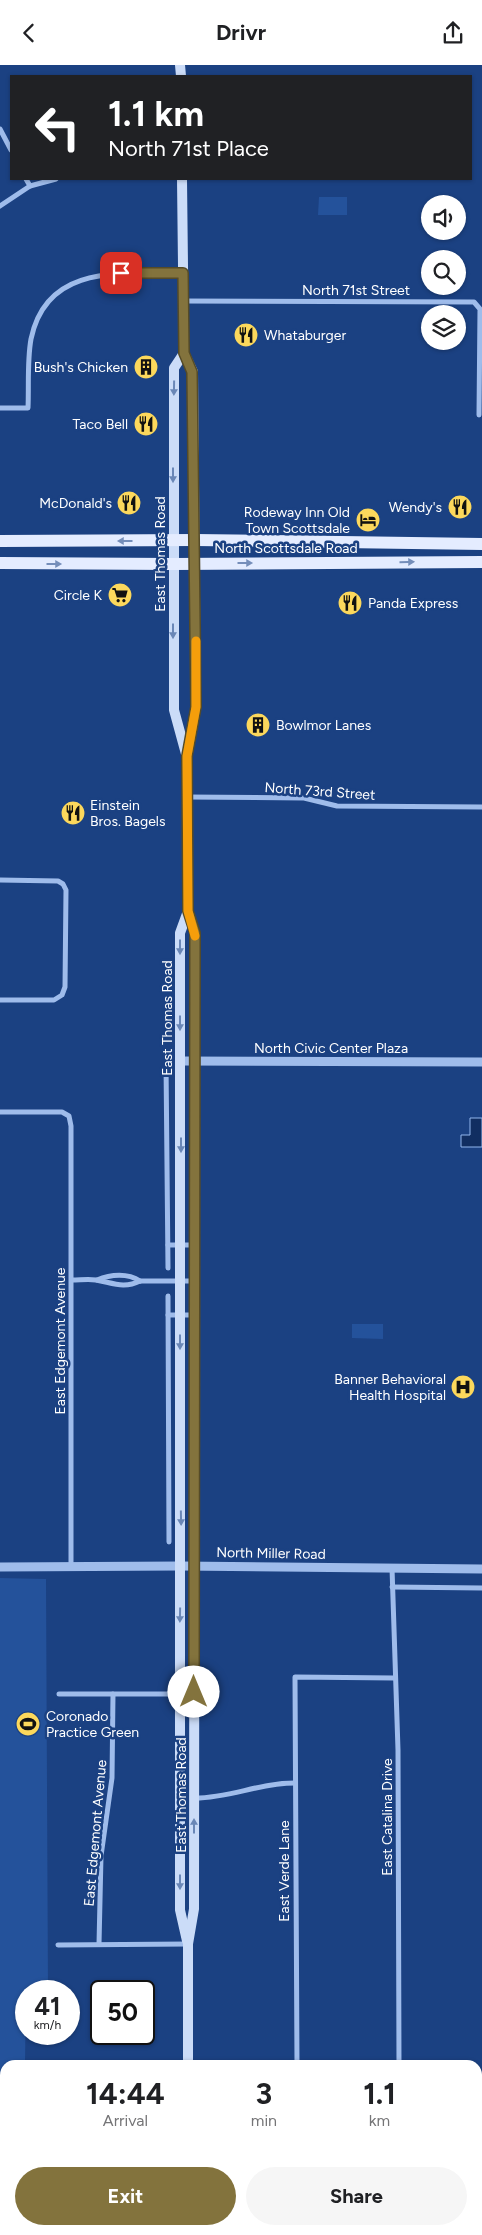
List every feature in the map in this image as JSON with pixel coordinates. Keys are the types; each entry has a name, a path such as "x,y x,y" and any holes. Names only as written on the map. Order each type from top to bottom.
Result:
{"main road":[{"name":"East Thomas Road","path":"182,180 184,353 192,372 196,564 196,707 187,756 188,911 195,933 194,1909 188,1944 188,2060"},
{"name":"East Thomas Road","path":"184,353 174,368 174,710 187,756"},
{"name":"North Scottsdale Road","path":"0,541 195,540 482,544"},
{"name":"North Scottsdale Road","path":"0,563 173,565 482,562"},
{"name":"East Thomas Road","path":"188,911 180,933 180,1910 188,1944"}],"street":[{"path":"0,129 10,148"},
{"path":"27,180 30,186"},
{"path":"0,206 30,186 52,180"},
{"path":"0,408 28,408 32,339 37,322 46,307 58,294 73,283 108,273 183,273"},
{"name":"North 71st Street","path":"183,301 474,303 480,309 479,415"},
{"name":"North 73rd Street","path":"187,797 304,798 337,806 482,807"},
{"path":"0,880 58,881 63,884 66,890 66,968 65,987 62,995 54,1000 0,999"},
{"name":"North Civic Center Plaza","path":"180,1061 482,1062"},
{"name":"East Thomas Road","path":"166,1063 168,1268"},
{"name":"East Edgemont Avenue","path":"0,1112 62,1113 69,1116 71,1126 71,1566"},
{"path":"167,1127 181,1127"},
{"path":"168,1245 194,1245"},
{"path":"97,1280 107,1276 132,1276 140,1281"},
{"path":"72,1280 97,1280 107,1284 132,1285 140,1281 194,1281"},
{"path":"168,1296 169,1542"},
{"path":"168,1315 194,1315"},
{"path":"169,1484 180,1484"},
{"name":"North Miller Road","path":"0,1567 194,1566 482,1569"},
{"name":"East Catalina Drive","path":"392,1568 394,1678 398,1750 398,2060"},
{"path":"392,1587 482,1588"},
{"name":"East Verde Lane","path":"296,2060 295,1677 394,1678"},
{"path":"59,1694 180,1693"},
{"name":"East Edgemont Avenue","path":"99,1944 101,1856 112,1778 114,1694"},
{"path":"194,1798 224,1796 270,1783 295,1783"},
{"path":"58,1945 188,1944"}],"shaded area":[{"path":"319,197 347,197 347,215 318,215"},
{"path":"470,1118 482,1118 482,1147 461,1147 461,1135 470,1135"},
{"path":"352,1324 383,1324 383,1339 352,1338"},
{"path":"0,1578 46,1579 48,1980 15,1980 15,2045 25,2045 25,2060 0,2060"}],"slow traffic":[{"path":"195,936 188,911 187,756 196,707 196,641"}],"place":[{"name":"Whataburger","path":"246,335"},
{"name":"Bush's Chicken","path":"146,367"},
{"name":"Taco Bell","path":"146,424"},
{"name":"McDonald's","path":"129,503"},
{"name":"Wendy's","path":"460,507"},
{"name":"Rodeway Inn Old Town Scottsdale","path":"368,520"},
{"name":"Circle K","path":"120,595"},
{"name":"Panda Express","path":"350,603"},
{"name":"Bowlmor Lanes","path":"258,725"},
{"name":"Einstein Bros. Bagels","path":"73,813"},
{"name":"Banner Behavioral Health Hospital","path":"463,1387"},
{"name":"Coronado Practice Green","path":"28,1724"}],"route":[{"path":"121,273 183,273 184,353 192,372 196,564 196,707 187,756 188,911 195,933 194,1692"}]}
